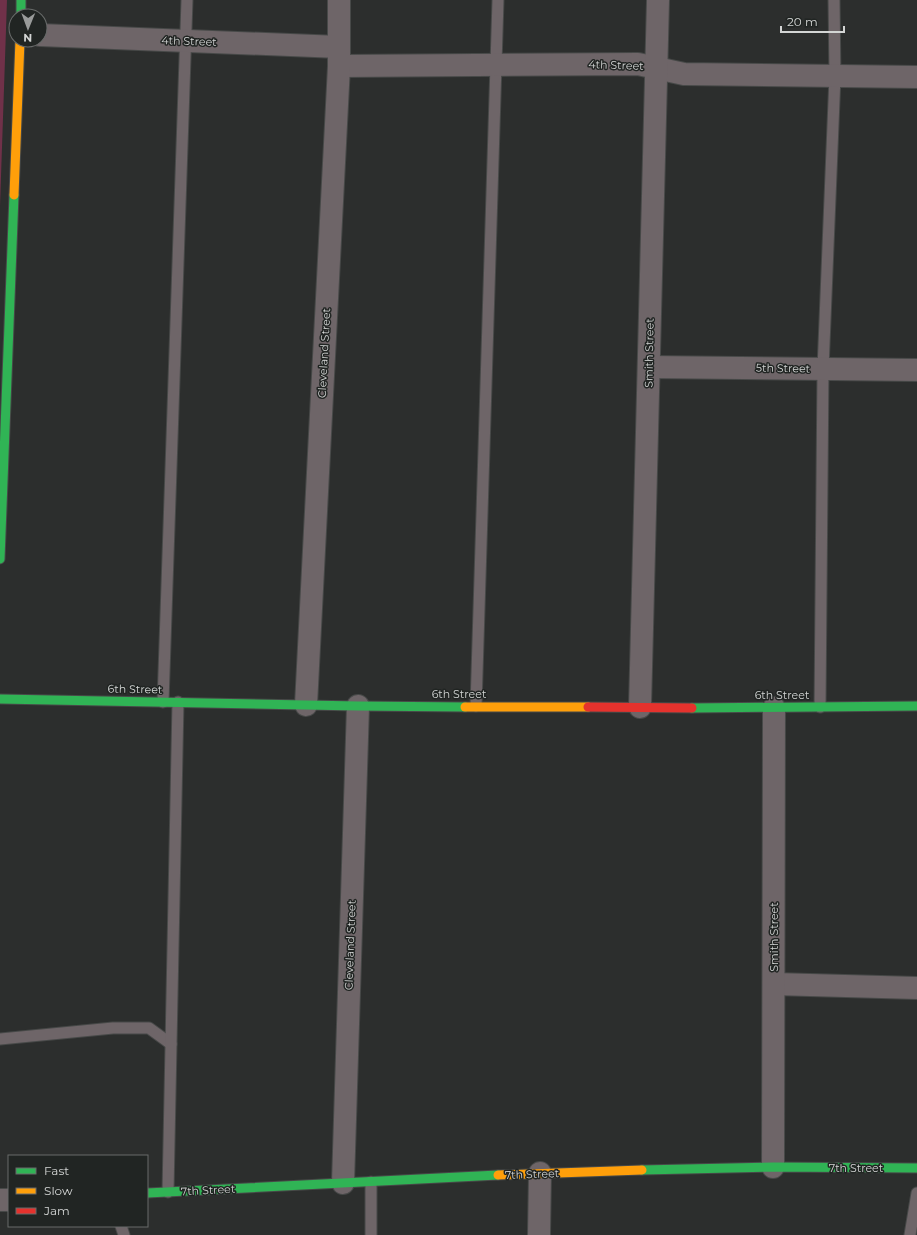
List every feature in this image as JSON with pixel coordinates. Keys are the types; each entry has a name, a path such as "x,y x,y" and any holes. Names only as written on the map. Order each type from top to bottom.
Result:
{"street":[{"name":"Cleveland Street","path":"306,705 339,56 339,0"},
{"name":"Smith Street","path":"640,707 658,0"},
{"name":"4th Street","path":"48,35 186,41 339,56 496,65 638,64 684,74 917,77"},
{"path":"0,559 20,48"},
{"name":"5th Street","path":"649,367 917,370"},
{"name":"6th Street","path":"0,699 358,706 774,708 917,706"},
{"name":"Cleveland Street","path":"343,1184 358,706"},
{"name":"Smith Street","path":"773,1167 774,708"},
{"path":"774,984 917,988"},
{"name":"7th Street","path":"148,1193 540,1173 773,1167 917,1168"},
{"path":"539,1235 540,1173"}],"lane":[{"path":"163,702 187,0"},
{"path":"476,706 498,0"},
{"path":"820,707 823,369 835,76 834,0"},
{"path":"168,1192 178,702"},
{"path":"0,1039 113,1028 149,1028 171,1044"},
{"path":"371,1182 371,1235"},
{"path":"910,1235 917,1193"}],"shaded area":[{"path":"0,0 7,0 0,206"}],"traffic: fast":[{"path":"21,0 21,8"},
{"path":"0,559 14,195"},
{"path":"0,699 465,707"},
{"path":"692,708 917,706"},
{"path":"642,1170 773,1167 917,1168"},
{"path":"148,1193 498,1175"}],"traffic: slow":[{"path":"14,195 20,48"},
{"path":"465,707 588,707"},
{"path":"498,1175 642,1170"}],"traffic: jam":[{"path":"588,707 692,708"}]}
